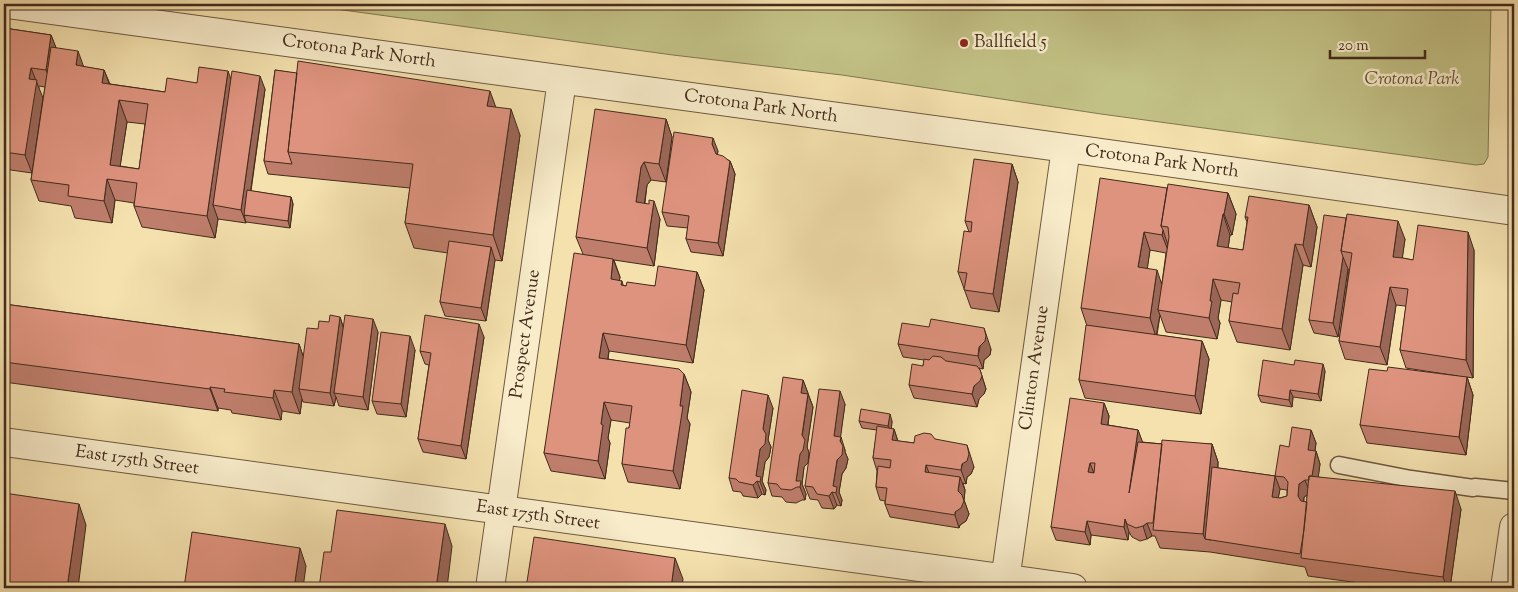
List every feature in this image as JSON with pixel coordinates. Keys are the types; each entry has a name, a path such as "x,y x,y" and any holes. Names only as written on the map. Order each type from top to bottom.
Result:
{"street":[{"name":"Crotona Park North","path":"7,4 1514,211"},
{"name":"Prospect Avenue","path":"490,588 562,80"},
{"name":"Clinton Avenue","path":"1005,583 1066,148"},
{"name":"East 175th Street","path":"4,442 1005,583 1072,588"},
{"path":"1505,588 1514,527"}],"lane":[{"path":"1339,465 1411,480 1514,492"}],"green space":[{"name":"Crotona Park","path":"299,4 1491,4 1488,157 1484,164 1476,165 1101,114 842,75 673,55"}],"building":[{"path":"4,28 51,35 46,70 31,68 29,79 37,80 25,155 4,152"},
{"path":"51,47 78,51 76,65 104,70 102,83 165,92 167,78 197,83 199,67 228,71 207,216 134,206 137,183 107,179 104,201 68,196 69,185 31,180","holes":["119,100 148,104 139,169 110,165"]},
{"path":"298,61 490,91 487,106 511,109 493,235 405,223 413,164 288,152"},
{"path":"275,70 297,73 288,152 292,164 264,161"},
{"path":"232,71 260,76 241,210 213,205"},
{"path":"595,109 666,119 659,164 644,162 641,167 636,202 649,204 649,200 654,201 647,248 576,237"},
{"path":"674,132 713,138 712,144 716,154 730,161 718,243 686,239 689,216 662,212"},
{"path":"974,159 1012,164 993,294 964,290 967,273 958,272 964,231 971,232 972,222 965,221"},
{"path":"1100,178 1167,188 1161,226 1163,230 1162,235 1144,232 1138,267 1157,270 1150,318 1081,308"},
{"path":"1168,184 1228,193 1217,246 1243,250 1248,217 1245,217 1249,196 1309,205 1303,245 1295,244 1282,329 1229,321 1233,293 1238,294 1240,283 1213,279 1209,318 1158,310 1169,237 1168,227 1161,226"},
{"path":"247,190 291,197 288,221 244,215"},
{"path":"1347,214 1398,221 1393,257 1413,260 1418,225 1468,232 1466,360 1400,350 1408,289 1390,287 1380,347 1339,341 1352,253 1341,251"},
{"path":"1324,215 1346,218 1341,251 1343,257 1333,323 1309,320"},
{"path":"449,241 491,247 481,308 440,302"},
{"path":"574,253 613,259 611,279 622,281 621,285 626,286 627,282 655,286 658,266 697,272 686,345 603,333 599,358 679,369 684,374 680,406 683,406 673,471 622,464 626,428 629,428 632,406 604,402 598,461 544,453"},
{"path":"4,304 299,344 292,392 274,390 273,398 224,392 225,389 210,387 210,389 4,362"},
{"path":"330,315 340,317 330,393 299,389 307,328 318,329 319,321 329,322"},
{"path":"345,315 373,319 363,397 334,393"},
{"path":"425,315 479,324 461,446 418,439 431,353 420,351"},
{"path":"931,319 984,328 985,341 979,347 978,356 898,344 902,323 929,327"},
{"path":"1086,325 1202,341 1195,396 1079,380"},
{"path":"381,332 410,336 401,404 372,401"},
{"path":"933,356 941,357 946,361 977,366 982,376 980,381 974,386 972,394 909,385 912,364 923,366 924,359 929,360"},
{"path":"1263,360 1294,365 1295,360 1323,364 1318,394 1290,390 1289,400 1258,395"},
{"path":"1388,367 1467,377 1459,437 1360,425 1369,369 1387,371"},
{"path":"783,377 803,380 801,393 808,394 802,435 805,440 800,454 796,481 801,481 800,487 791,490 781,489 777,484 768,483"},
{"path":"819,389 840,391 834,436 841,437 840,441 843,446 842,455 837,460 833,486 837,487 836,493 832,492 829,496 817,494 813,487 805,486"},
{"path":"742,390 768,395 763,429 766,434 765,444 760,449 756,476 761,477 760,482 757,481 753,485 729,478"},
{"path":"1070,398 1104,403 1101,424 1138,430 1129,493 1138,442 1162,444 1153,523 1147,523 1136,528 1127,524 1125,519 1124,527 1087,521 1085,532 1051,527","holes":["1090,463 1095,463 1094,473 1088,472"]},
{"path":"861,409 890,414 888,426 859,421"},
{"path":"877,426 894,429 892,440 914,443 915,436 924,433 931,434 935,439 967,445 969,454 967,461 962,464 961,470 926,465 925,472 960,477 958,491 964,501 961,508 955,512 955,515 885,504 887,488 876,487 878,466 890,468 891,460 873,458"},
{"path":"1292,427 1311,430 1308,450 1316,451 1312,476 1309,476 1309,480 1299,484 1298,496 1301,501 1307,502 1300,554 1205,539 1212,467 1275,476 1280,445 1289,447","holes":["1275,476 1284,477 1288,482 1287,496 1280,498 1272,497"]},
{"path":"1162,440 1212,444 1203,534 1153,530"},
{"path":"1309,476 1455,491 1443,577 1301,558"},
{"path":"4,493 79,504 67,588 4,588"},
{"path":"337,510 445,524 436,588 319,588 324,552 331,552"},
{"path":"192,532 300,548 294,588 184,588"},
{"path":"534,537 675,558 671,588 526,588"}],"place":[{"name":"Ballfield 5","path":"964,43"}]}
